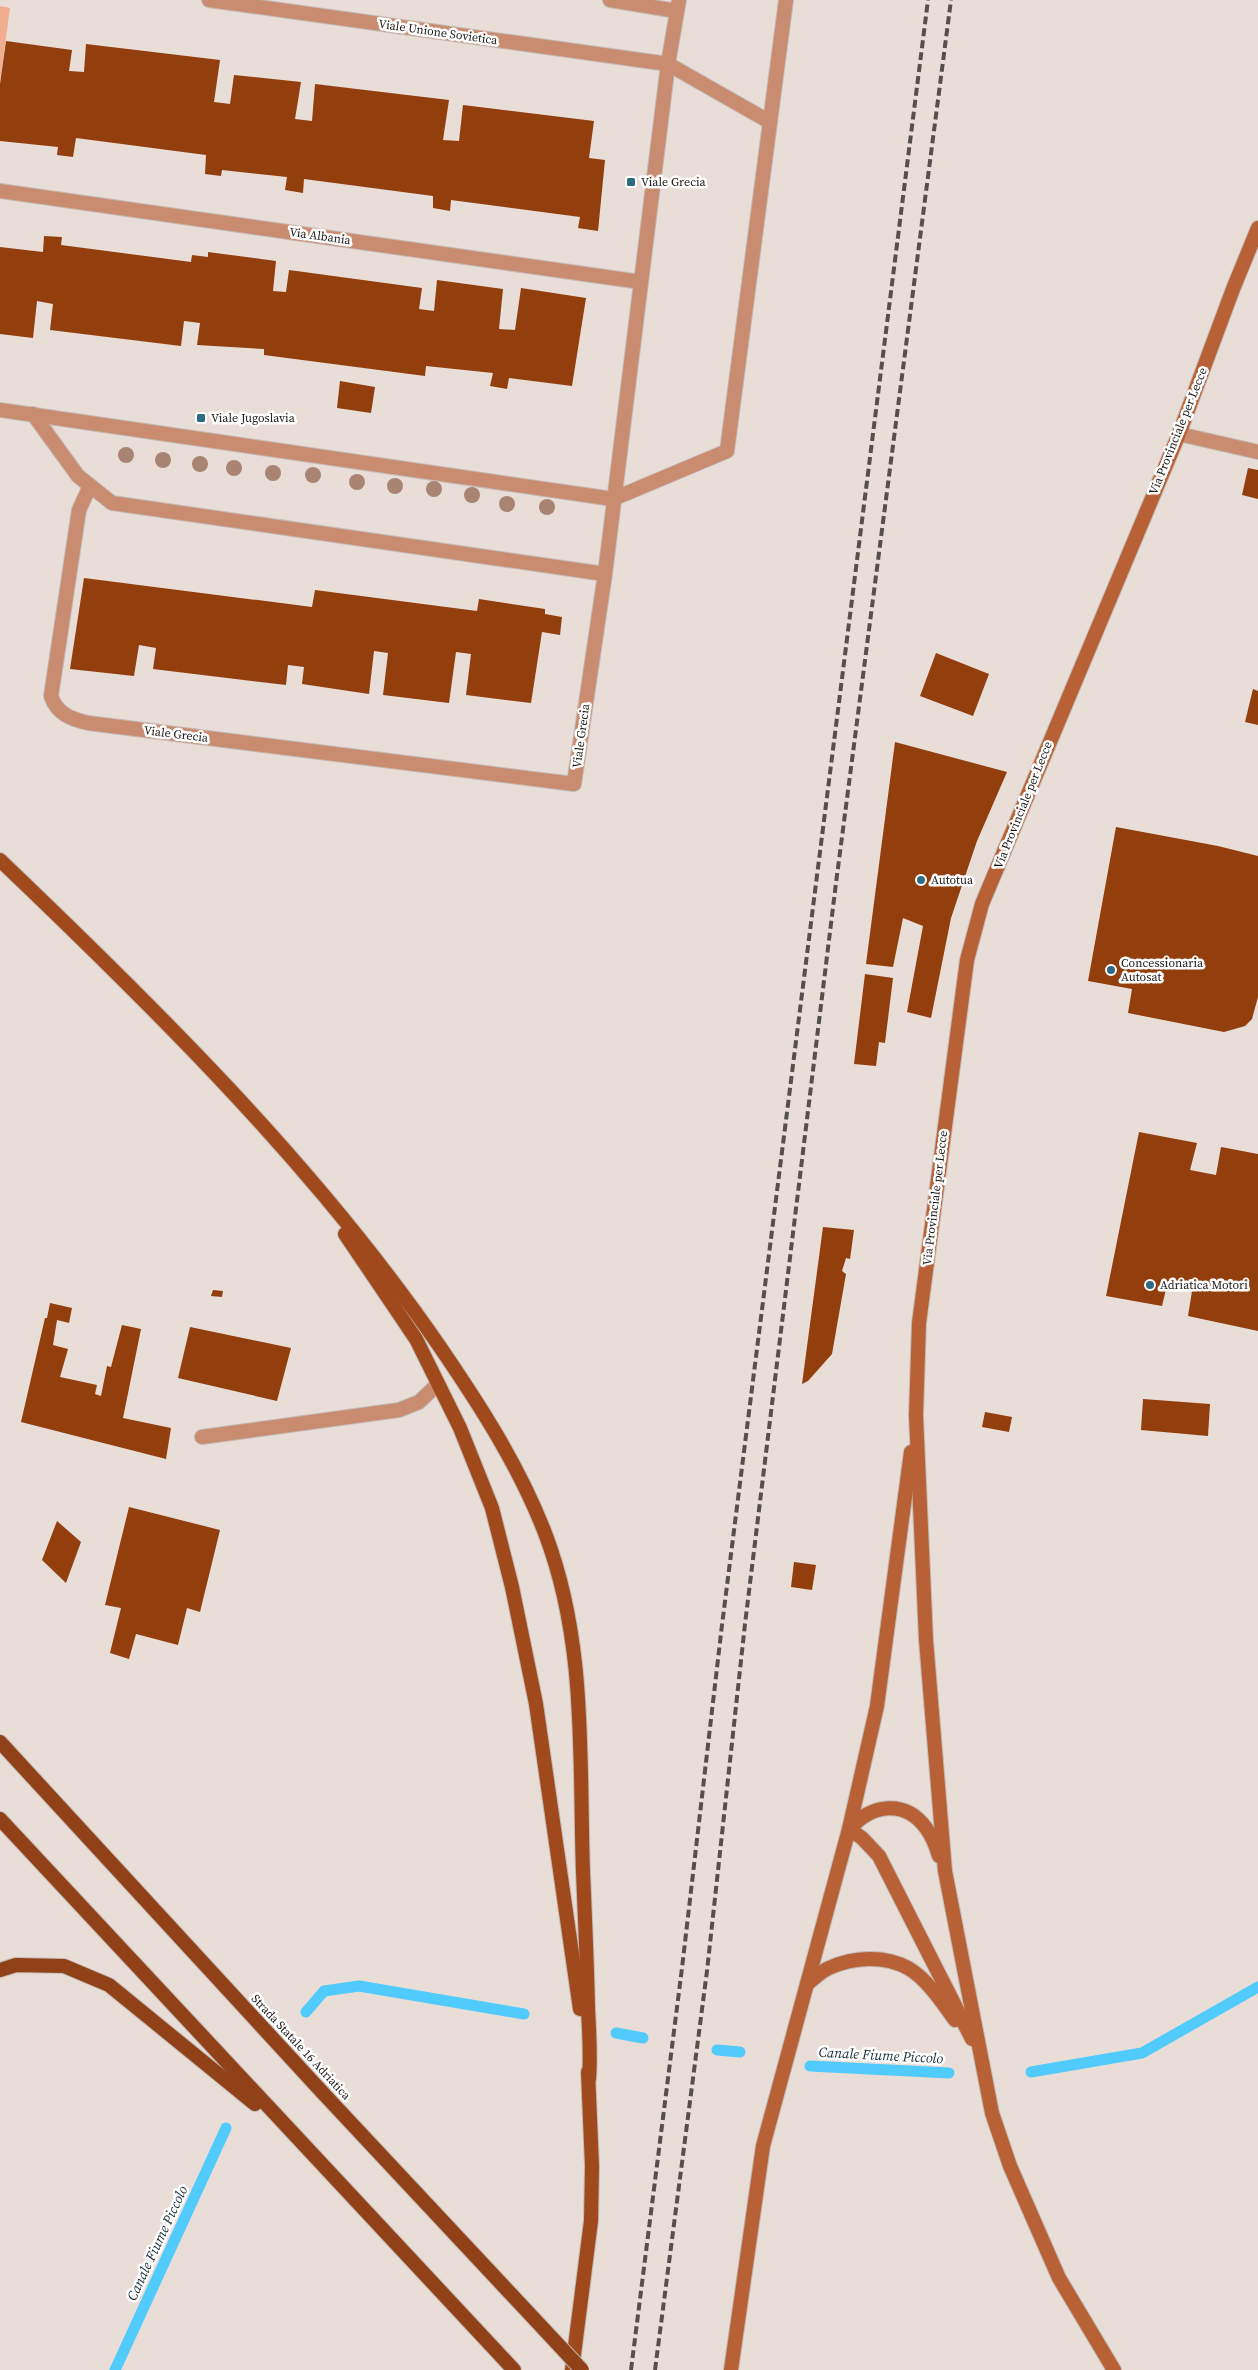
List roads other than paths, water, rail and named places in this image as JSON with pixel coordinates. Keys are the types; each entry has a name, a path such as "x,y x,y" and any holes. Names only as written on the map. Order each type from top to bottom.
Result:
{"highway":[{"name":"Strada Statale 16 Adriatica","path":"0,1742 322,2092 582,2370"},
{"path":"0,1819 514,2370"},
{"path":"0,1970 16,1965 64,1966 109,1985 296,2138"}],"main road":[{"name":"Via Provinciale per Lecce","path":"916,1415 919,1324 933,1213 968,960 982,904 1179,434 1232,290 1258,228"},
{"path":"0,860 107,962 185,1043 359,1238 411,1305 494,1428 523,1482 546,1536 562,1588 575,1653 581,1747 592,2166 591,2221 572,2370"},
{"path":"298,1168 416,1339 460,1428 492,1508 524,1641 548,1776 589,2079"},
{"path":"731,2370 763,2146 849,1829 878,1706 916,1415"},
{"path":"916,1415 926,1640 945,1870 992,2112 1010,2166 1059,2278 1114,2370"},
{"path":"849,1829 868,1812 898,1808 912,1815 926,1827 935,1843 945,1870"},
{"path":"849,1829 862,1838 879,1856 897,1888 981,2058"},
{"path":"807,1984 827,1968 857,1959 886,1960 908,1968 942,2002 981,2058"}],"street":[{"name":"Viale Unione Sovietica","path":"208,0 668,64"},
{"path":"610,0 678,5"},
{"path":"0,410 613,499 727,451 786,0"},
{"name":"Viale Grecia","path":"90,486 79,510 51,696 54,707 70,719 88,723 574,784 604,574 668,64 678,5"},
{"path":"668,64 770,122"},
{"name":"Via Albania","path":"0,191 641,282"},
{"path":"33,414 78,476 112,503 604,574"},
{"path":"1179,434 1258,452"},
{"path":"202,1437 399,1410 419,1402 438,1384"}],"waterway":[{"name":"Canale Fiume Piccolo","path":"306,2012 324,1991 359,1986 524,2014"},
{"name":"Canale Fiume Piccolo","path":"1031,2072 1142,2053 1258,1987"},
{"name":"Canale Fiume Piccolo","path":"616,2033 643,2038"},
{"name":"Canale Fiume Piccolo","path":"717,2050 740,2052"},
{"name":"Canale Fiume Piccolo","path":"810,2066 949,2073"},
{"name":"Canale Fiume Piccolo","path":"115,2370 226,2128"}],"railway":[{"path":"631,2370 682,1968 722,1625 928,0"},
{"path":"655,2370 707,1971 745,1624 836,883 951,0"}],"place":[{"name":"Viale Grecia","path":"631,182"},
{"name":"Viale Jugoslavia","path":"201,418"},
{"name":"Autotua","path":"921,880"},
{"name":"Concessionaria Autosat","path":"1111,970"},
{"name":"Adriatica Motori","path":"1150,1285"}]}
